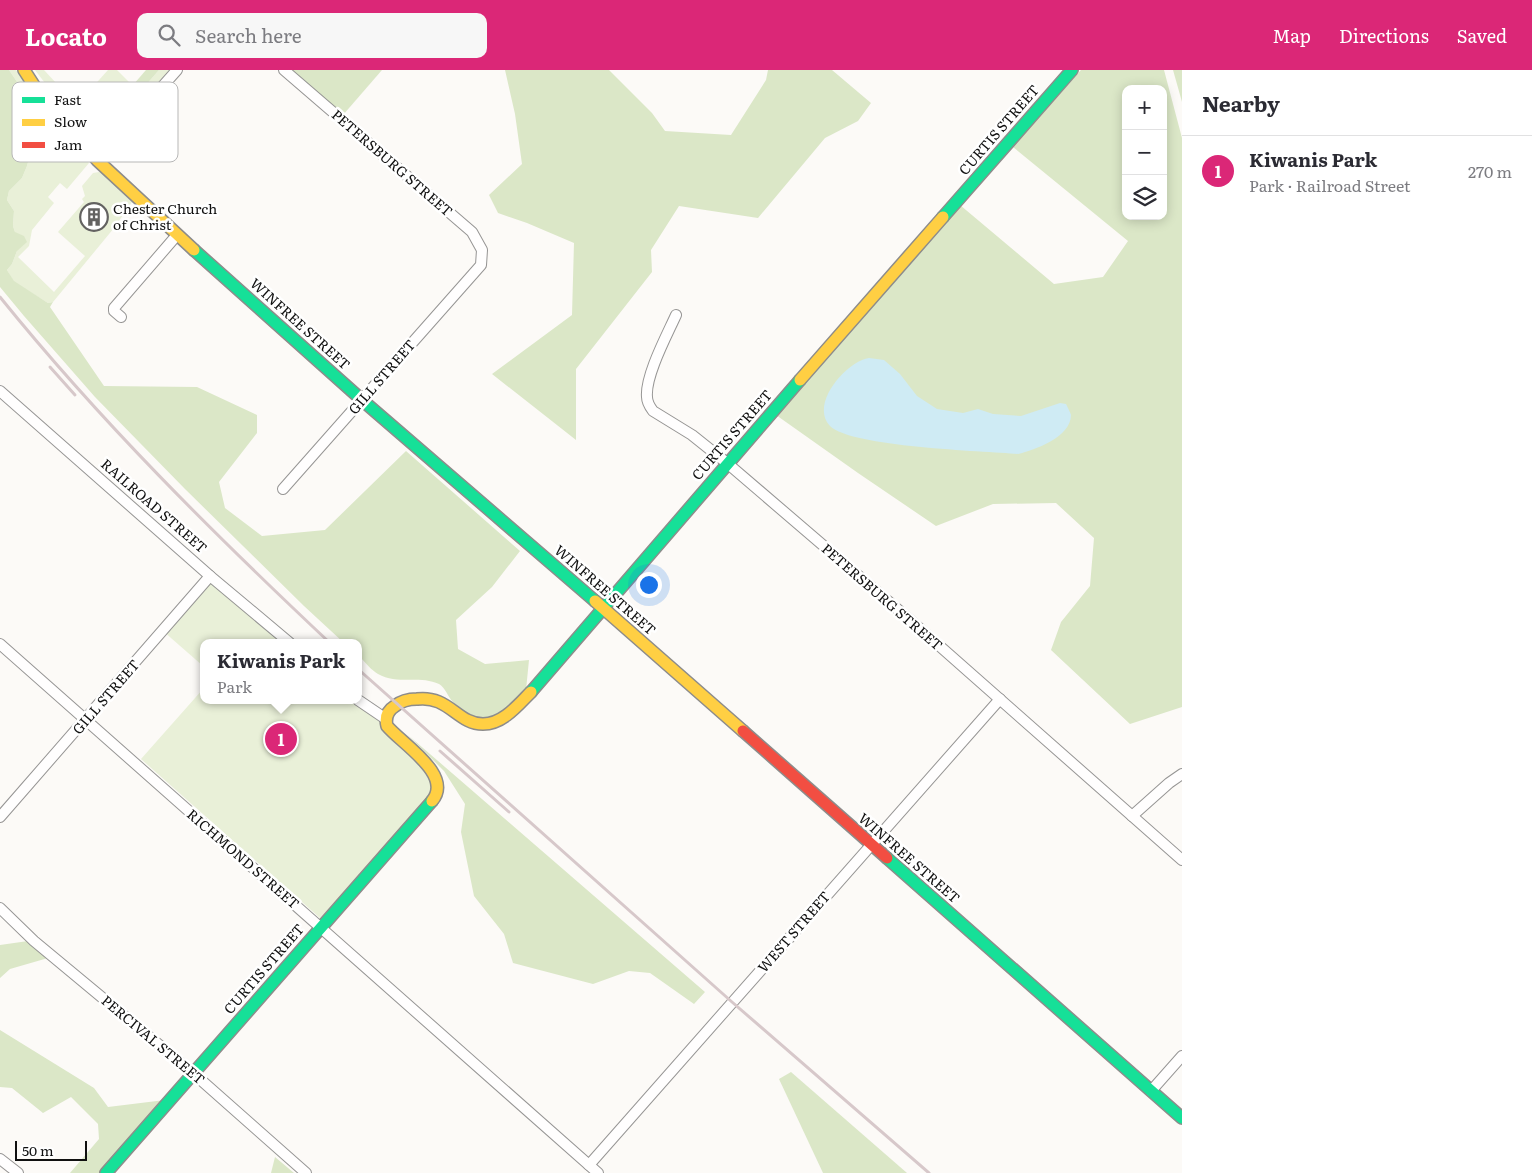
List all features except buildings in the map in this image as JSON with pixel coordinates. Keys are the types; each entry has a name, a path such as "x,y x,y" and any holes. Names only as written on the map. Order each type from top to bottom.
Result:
{"street":[{"name":"WINFREE STREET","path":"24,70 32,82"},
{"path":"166,82 177,70"},
{"name":"PETERSBURG STREET","path":"284,70 472,232 482,250 481,265"},
{"name":"CURTIS STREET","path":"106,1173 428,807 438,793 438,781 430,768 389,729 386,719 388,713 396,704 424,698 443,702 472,721 483,724 498,720 506,715 530,692 727,463 1072,70"},
{"name":"WINFREE STREET","path":"99,162 177,235 362,400 602,607 1182,1118"},
{"path":"120,317 114,311 114,308 177,235"},
{"name":"GILL STREET","path":"283,488 481,265"},
{"name":"PETERSBURG STREET","path":"676,315 651,374 647,397 649,406 653,411 692,435 727,463 1000,699 1182,860"},
{"name":"RAILROAD STREET","path":"0,390 210,576 285,639"},
{"name":"GILL STREET","path":"0,817 210,576"},
{"name":"RICHMOND STREET","path":"0,644 598,1173"},
{"name":"WEST STREET","path":"589,1165 1000,699"},
{"path":"362,703 386,719"},
{"path":"1132,816 1182,774"},
{"name":"PERCIVAL STREET","path":"0,908 34,941 193,1073 306,1173"},
{"path":"1151,1091 1182,1056"},
{"path":"0,1158 18,1173"}],"green space":[{"path":"0,70 9,70 17,82 12,82 12,162 28,162 22,178 9,191 7,200 14,211 13,226 15,232 24,236 27,242 17,251 12,264 7,270 14,281 48,303 53,302 50,307 104,386 197,387 257,415 257,433 219,482 225,508 262,536 325,530 406,451 520,551 492,587 456,620 458,649 485,664 529,660 526,690 500,713 492,717 474,717 453,702 439,684 424,680 393,679 378,674 362,659 362,639 340,639 304,606 95,397 0,287"},
{"path":"9,70 16,70 24,82 17,82"},
{"path":"35,70 44,70 55,82 44,82"},
{"path":"108,70 117,70 129,82 97,82"},
{"path":"146,70 159,70 149,82 136,82"},
{"path":"159,70 173,70 163,82 149,82"},
{"path":"291,70 382,70 343,115"},
{"path":"505,70 609,70 652,113 665,131 731,135 766,80 768,70 832,70 871,103 858,121 825,138 758,218 679,206 651,250 652,272 576,369 576,440 492,374 572,315 574,243 498,213 489,195 522,164 515,114"},
{"path":"1081,70 1164,70 1182,138 1182,707 1130,724 1051,650 1061,622 1090,586 1094,538 1056,503 993,504 936,526 776,415 960,205 1054,284 1103,277 1128,241 1013,147"},
{"path":"1173,70 1182,70 1182,102"},
{"path":"28,162 89,163 67,189 60,183 48,197 54,203 32,230 29,246 18,257 54,292 85,256 58,232 84,202 82,199 85,196 82,186 93,173 102,173 132,202 114,228 53,302 48,303 14,282 7,270 12,264 17,251 13,226 14,211 7,200 9,191 22,178"},
{"path":"207,580 283,639 200,639 200,663 163,631"},
{"path":"200,692 200,704 362,704 362,701 436,776 438,793 320,918 141,759"},
{"path":"408,735 705,992 694,1004 650,973 629,971 593,984 513,963 504,934 474,896 461,832 465,804 444,771"},
{"path":"28,941 48,958 10,969 0,978 0,945"},
{"path":"0,1030 94,1088 108,1107 165,1100 99,1173 70,1173 99,1139 98,1124 71,1097 43,1113 12,1088 0,1087"},
{"path":"791,1072 907,1173 823,1173 779,1079"},
{"path":"275,1157 294,1173 271,1173"}],"water":[{"path":"869,358 884,360 900,374 917,396 937,409 963,413 978,409 993,414 1021,416 1060,403 1066,404 1068,408 1071,415 1069,423 1059,436 1051,441 1018,454 919,447 863,439 843,433 830,426 825,417 824,407 827,396 841,375 860,361"}],"railway":[{"path":"0,297 77,388 159,476 326,639"},
{"path":"50,367 75,395"},
{"path":"362,673 732,1002 929,1173"},
{"path":"440,751 509,812"}],"traffic: fast":[{"path":"943,217 1072,70"},
{"path":"194,250 362,400 595,601"},
{"path":"531,692 800,380"},
{"path":"106,1173 432,801"},
{"path":"887,858 1182,1118"}],"traffic: slow":[{"path":"24,70 32,82"},
{"path":"99,162 194,250"},
{"path":"800,380 943,217"},
{"path":"595,601 743,731"},
{"path":"432,801 437,791 436,781 423,761 387,726 388,712 397,704 405,701 428,699 445,705 466,720 483,724 497,721 504,717 531,692"}],"traffic: jam":[{"path":"743,731 887,858"}],"place":[{"name":"Chester Church of Christ","path":"94,217"},
{"name":"Kiwanis Park","path":"281,739"}]}
